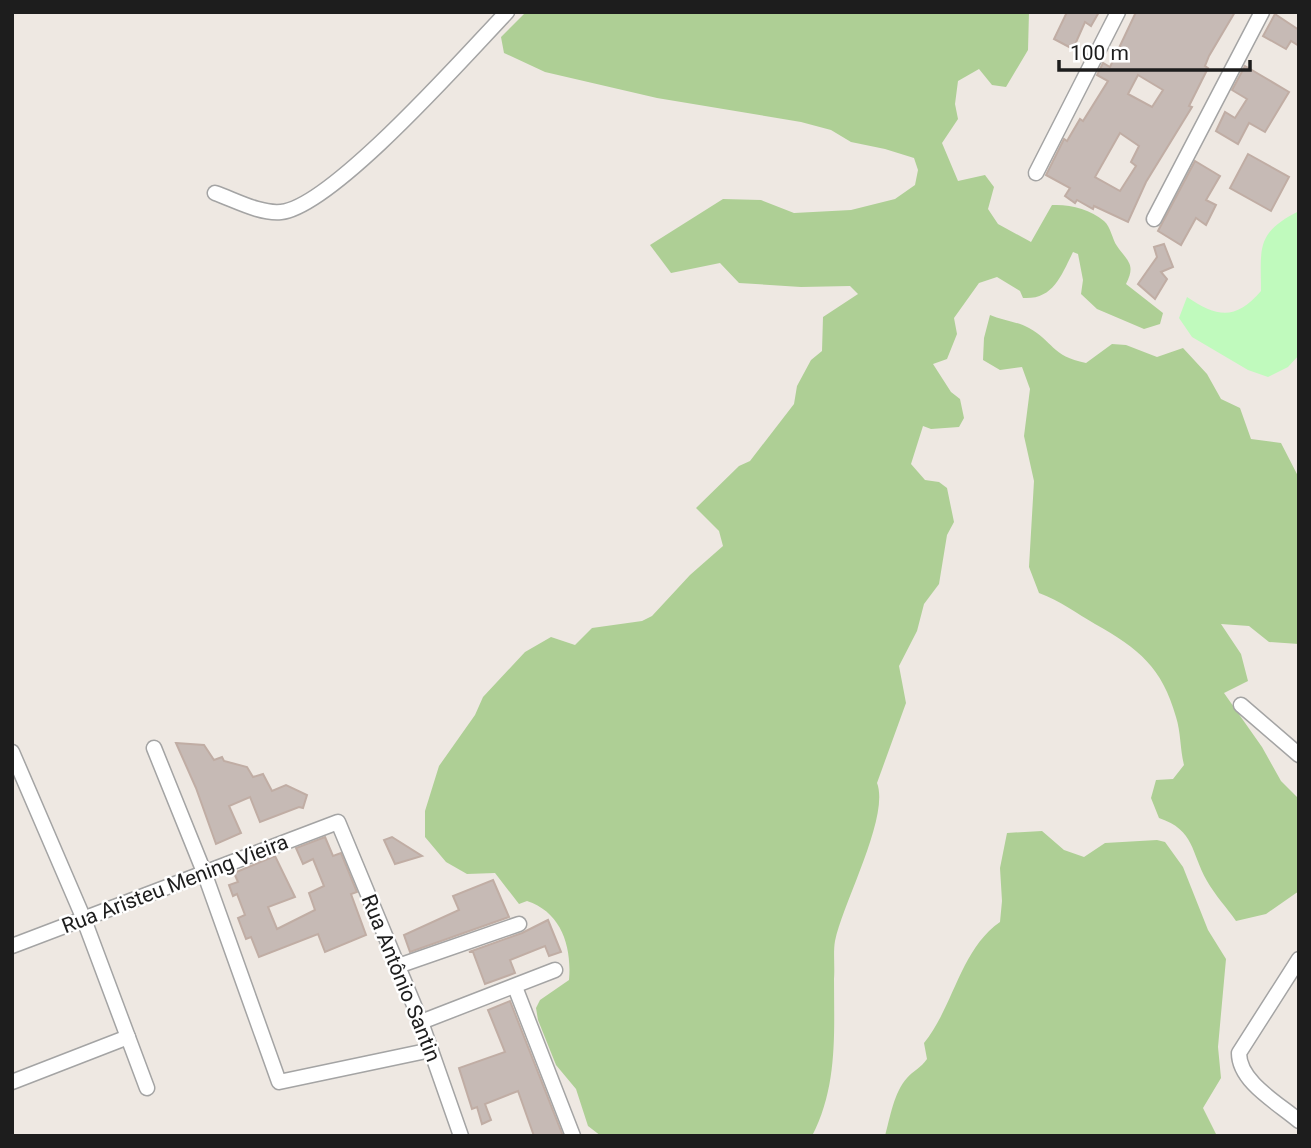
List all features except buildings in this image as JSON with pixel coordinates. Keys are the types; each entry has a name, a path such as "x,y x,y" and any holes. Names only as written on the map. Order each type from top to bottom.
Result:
{"street":[{"path":"215,193 258,209 280,212 304,206 339,182 507,12"},
{"path":"1036,173 1118,12"},
{"path":"1154,219 1262,12"},
{"path":"1241,705 1299,755"},
{"path":"154,748 204,872 279,1082 431,1050"},
{"path":"12,751 83,917 147,1088"},
{"name":"Rua Aristeu Mening Vieira","path":"12,946 338,822"},
{"name":"Rua Antônio Santin","path":"338,822 421,1022 461,1136"},
{"path":"398,966 519,924"},
{"path":"1299,959 1239,1053 1239,1064 1246,1076 1299,1121"},
{"path":"421,1022 555,970"},
{"path":"515,987 573,1136"},
{"path":"12,1082 128,1037"}],"green space":[{"path":"526,12 1029,12 1028,50 1006,87 992,85 979,69 958,81 955,104 958,119 942,143 958,181 985,175 994,187 988,209 998,224 1031,242 1052,205 1066,205 1092,213 1106,224 1129,264 1130,272 1126,284 1163,313 1160,324 1144,329 1097,309 1081,294 1083,280 1078,254 1073,252 1055,285 1049,291 1033,298 1023,298 1020,291 997,277 979,283 954,318 957,334 947,359 933,364 951,392 960,399 964,418 959,427 931,429 923,426 911,464 925,480 939,482 947,488 954,522 947,535 939,584 924,604 917,631 899,666 906,703 877,783 879,798 872,837 835,941 833,1059 826,1098 812,1136 601,1136 588,1126 576,1089 556,1065 536,1008 540,1000 569,980 568,955 562,932 556,922 539,906 527,901 519,904 495,873 467,874 446,862 425,837 425,811 439,766 475,715 483,697 525,652 551,637 575,645 592,628 642,621 652,616 690,575 723,546 719,531 696,508 739,466 750,461 794,404 797,386 811,360 822,351 823,317 858,294 850,286 801,287 739,283 720,263 671,273 650,245 723,199 761,200 794,213 851,210 895,199 915,185 918,170 914,158 851,142 831,130 801,122 657,98 545,72 504,53 501,37"},
{"path":"1299,211 1299,355 1288,367 1268,377 1248,370 1192,337 1179,318 1187,297 1208,309 1226,313 1243,307 1252,300 1261,291 1261,253 1268,235 1274,227"},
{"path":"990,315 1029,328 1059,352 1086,363 1112,344 1126,345 1157,357 1183,348 1207,374 1221,399 1240,408 1251,439 1281,443 1299,478 1299,644 1269,642 1249,626 1221,624 1241,654 1248,681 1224,693 1262,747 1281,781 1299,799 1299,891 1266,914 1236,921 1207,881 1186,836 1171,823 1159,818 1151,798 1156,780 1173,779 1184,765 1176,717 1156,672 1124,642 1061,603 1039,593 1029,567 1034,481 1024,436 1030,389 1022,367 1000,370 983,360 984,338"},
{"path":"1042,831 1064,850 1084,857 1105,843 1157,840 1165,842 1183,867 1208,930 1226,959 1218,1047 1221,1078 1203,1108 1217,1136 885,1136 899,1090 907,1078 927,1059 924,1043 943,1012 966,963 986,934 1000,922 1000,868 1007,833"}]}
